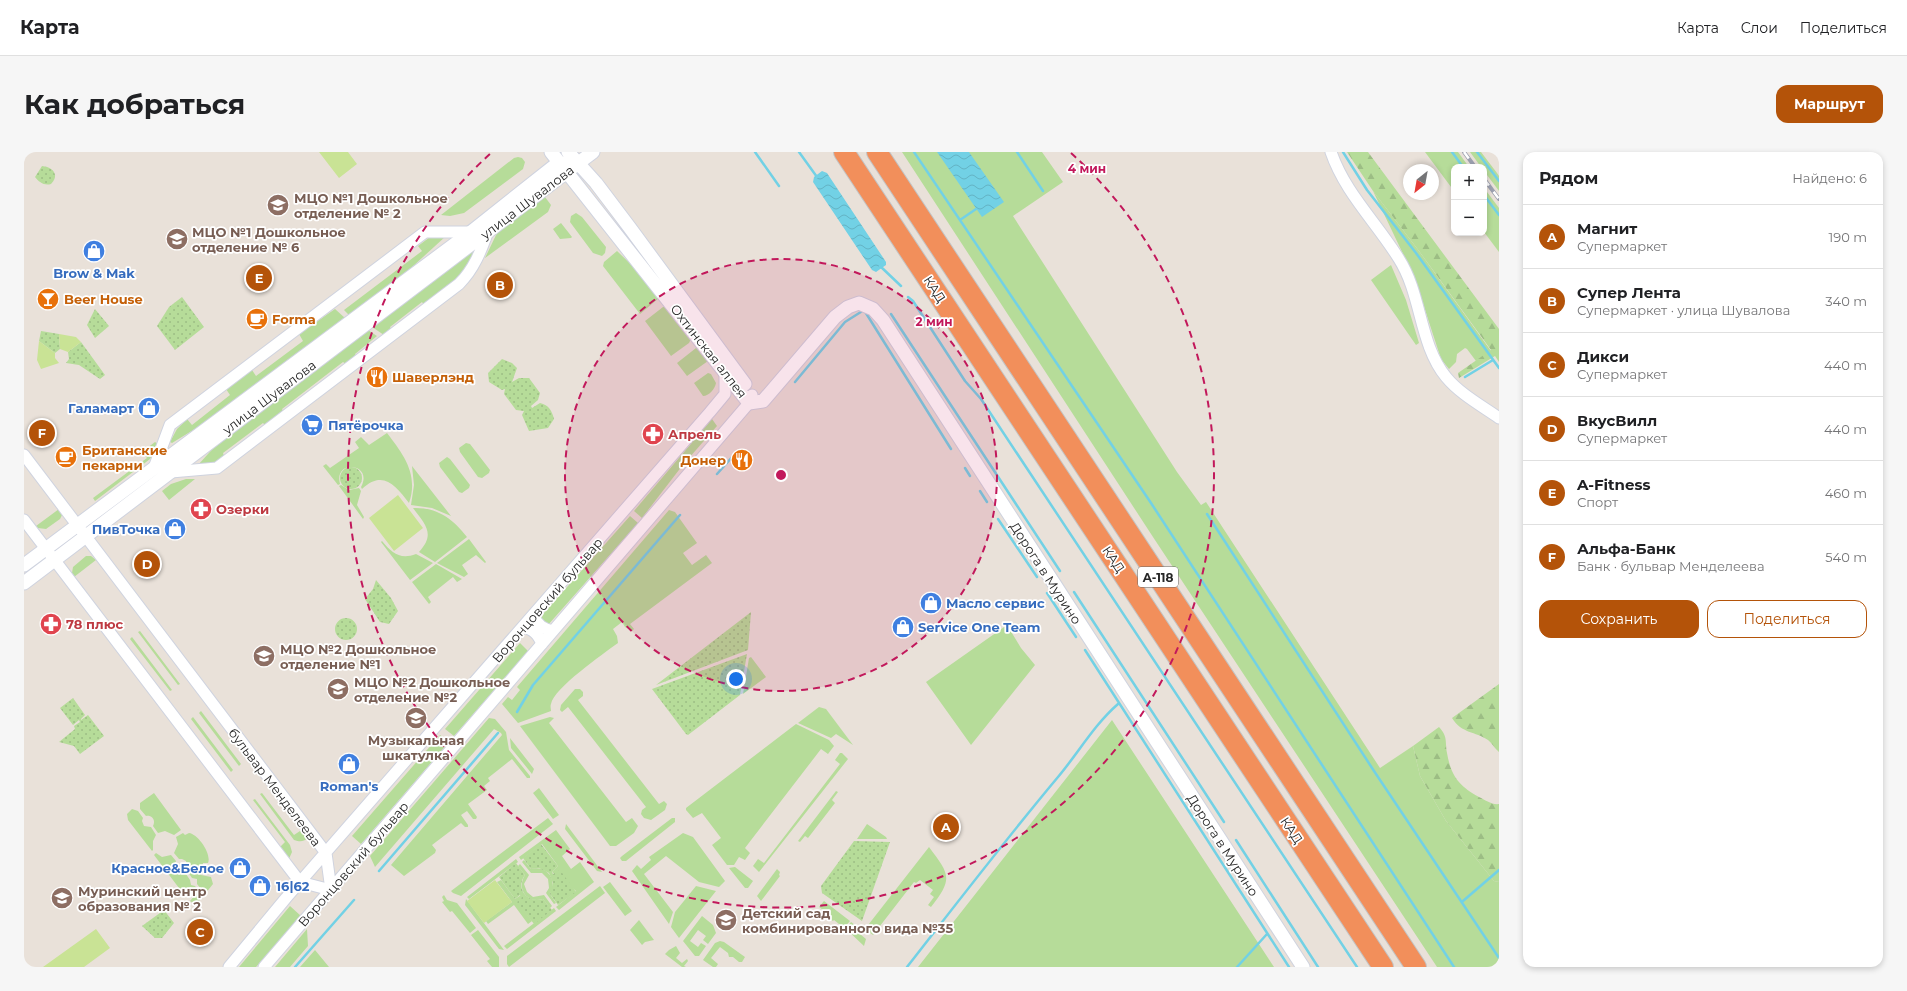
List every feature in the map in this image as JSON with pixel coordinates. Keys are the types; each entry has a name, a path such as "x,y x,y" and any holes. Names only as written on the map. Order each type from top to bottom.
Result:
{"highway":[{"name":"КАД","path":"844,152 1383,967"},
{"name":"КАД","path":"877,152 1416,967"}],"street":[{"name":"Охтинская аллея","path":"568,152 596,184 630,228 752,402"},
{"name":"улица Шувалова","path":"24,565 471,232 558,162 577,164 593,152"},
{"path":"834,152 874,198"},
{"path":"1331,152 1345,183 1400,260 1413,291 1432,354 1438,366 1449,380 1499,418"},
{"name":"Охтинская аллея","path":"558,162 725,373 752,402"},
{"name":"улица Шувалова","path":"24,583 488,231 558,162"},
{"path":"171,472 217,468 453,289 469,274 482,249 488,231"},
{"path":"154,468 170,425 425,232 471,232"},
{"name":"Дорога в Мурино","path":"752,402 835,317 848,306 859,303 873,309 883,320 1303,967"},
{"path":"725,373 725,394 738,394 744,403 752,402"},
{"name":"Воронцовский бульвар","path":"229,967 300,882 725,394"},
{"name":"Воронцовский бульвар","path":"264,967 752,402"},
{"name":"бульвар Менделеева","path":"24,455 326,853 331,890"},
{"path":"24,520 300,882 331,890"},
{"path":"533,616 545,630 553,631"},
{"path":"523,627 532,630 539,636 542,644"}],"green space":[{"path":"319,152 348,152 357,164 339,178"},
{"path":"902,152 1042,152 1063,182 1013,216 1177,472 1201,505 1206,502 1380,768 1413,746 1420,776 1446,821 1494,881 1499,882 1499,967 1437,967 1153,537"},
{"path":"1347,152 1368,152 1499,329 1499,362 1495,356 1459,378 1458,373 1491,350 1373,191"},
{"path":"1425,152 1458,152 1467,164 1451,164 1451,187 1439,171 1439,164 1434,164"},
{"path":"1470,152 1481,152 1497,173 1499,176 1499,191 1487,175 1487,164 1479,164"},
{"path":"514,158 522,158 525,162 523,169 464,213 450,216 441,215"},
{"path":"42,166 49,168 54,172 55,178 51,184 42,183 35,177"},
{"path":"1373,191 1419,251 1491,351 1476,361 1465,348 1457,354 1456,362 1449,369 1441,359 1415,279"},
{"path":"1487,192 1499,208 1499,252 1487,236"},
{"path":"545,197 551,205 548,212 485,258 497,233"},
{"path":"576,213 582,217 606,247 605,253 602,256 593,253 570,222 571,216"},
{"path":"561,223 572,237 571,238 560,239 553,229"},
{"path":"446,236 411,268 349,315 344,310 422,251 418,246 430,237"},
{"path":"476,248 465,273 424,305 422,302 390,327 391,329 384,335 372,327"},
{"path":"617,251 645,278 659,298 640,314 603,266 604,262"},
{"path":"1391,265 1406,300 1419,343 1416,345 1371,280"},
{"path":"182,297 204,327 175,350 157,326 169,307"},
{"path":"663,307 666,307 691,339 689,343 671,356 645,321"},
{"path":"95,309 109,326 95,338 87,325"},
{"path":"335,309 345,318 203,424 172,443 170,442 177,429 187,419 192,425 230,395 226,389 252,370 256,376 303,341 299,334"},
{"path":"368,330 377,336 355,354 356,356 346,364 343,362 282,409 283,411 265,425 263,423 223,453 224,456 212,463 198,465 218,443"},
{"path":"41,331 59,334 60,349 55,353 39,341"},
{"path":"59,334 76,337 81,342 68,352 60,349"},
{"path":"39,341 55,353 55,358 59,363 41,369 37,360"},
{"path":"81,342 105,375 100,379 79,365 66,363 69,359 68,352"},
{"path":"696,348 699,349 708,361 687,376 677,363"},
{"path":"502,359 512,363 517,368 512,382 519,378 529,378 540,393 538,400 531,406 532,408 540,403 546,405 550,409 554,419 548,428 529,431 522,415 524,411 516,410 504,394 505,389 502,390 489,382 488,373"},
{"path":"708,373 711,374 716,383 711,392 703,396 694,383"},
{"path":"712,419 717,426 682,466 642,518 634,511"},
{"path":"387,433 404,457 411,474 412,493 409,503 394,486 383,480 376,480 362,489 361,487 364,479 362,473 353,467 342,471 339,476 340,484 338,485 323,466 326,464 330,468 359,448 355,442 361,437 369,445"},
{"path":"155,442 158,444 150,459 95,501 93,498 147,458 142,452"},
{"path":"466,443 470,444 490,470 489,473 482,478 478,477 460,452 459,448"},
{"path":"447,457 470,485 469,488 462,493 459,492 440,467 439,463"},
{"path":"412,466 451,516 432,508 411,505 414,485"},
{"path":"351,467 359,470 362,478 359,486 351,489 343,486 340,478 343,470"},
{"path":"186,479 195,479 169,500 162,491 171,484"},
{"path":"341,485 349,490 359,488 361,491 357,505 364,517 363,519 339,486"},
{"path":"398,495 423,528 394,551 369,518"},
{"path":"413,508 422,508 444,515 467,537 435,562 419,552 427,540 428,534 425,524"},
{"path":"59,509 62,515 60,519 46,529 38,528 36,526"},
{"path":"669,510 675,512 697,543 683,553 692,565 706,555 712,563 630,624 634,629 632,631 625,627 622,622 613,629 617,636 618,643 591,663 561,689 554,697 551,704 551,711 518,723 502,704 508,697 512,700 520,690 517,687"},
{"path":"630,516 638,523 548,625 541,619 544,613"},
{"path":"469,539 486,562 485,563 476,555 462,565 468,574 464,577 437,563"},
{"path":"382,541 389,549 401,556 416,554 433,563 410,580 381,542"},
{"path":"86,556 91,556 96,560 74,577 72,573 73,567"},
{"path":"436,564 462,579 457,582 453,577 428,597 431,602 429,604 412,582"},
{"path":"376,580 391,598 398,611 389,624 380,622 365,599 373,589"},
{"path":"751,612 748,650 656,685"},
{"path":"346,618 354,621 357,629 354,637 346,640 338,637 335,629 338,621"},
{"path":"1007,625 1021,648 1035,665 971,745 926,682"},
{"path":"140,631 180,684 178,685 138,632"},
{"path":"132,637 172,690 170,691 130,639"},
{"path":"520,643 528,651 454,736 445,729"},
{"path":"747,654 740,695 688,735 652,689"},
{"path":"751,657 766,677 743,694 749,658"},
{"path":"1499,684 1499,752 1488,740 1464,730 1452,718"},
{"path":"575,689 580,689 583,692 583,696 578,700 659,804 664,801 667,804 665,810 651,820 644,818 641,814 642,810 646,807 568,707 562,712 560,710 561,705"},
{"path":"73,698 85,715 81,720 88,715 104,736 80,754 74,746 59,742 75,729 74,726 80,722 79,720 73,725 60,708"},
{"path":"819,707 826,709 853,745 836,734 831,738 798,723"},
{"path":"201,711 241,764 239,766 199,713"},
{"path":"193,717 233,770 231,772 191,719"},
{"path":"550,717 554,718 549,723 626,822 632,818 638,826 634,833 616,846 610,846 520,726"},
{"path":"489,718 495,719 506,732 509,750 530,778 527,778 512,759 488,778 490,781 484,786 487,790 468,804 477,817 476,819 473,819 467,811 461,815 468,827 465,827 461,823 432,845 436,850 435,853 404,876 391,865 502,735 494,729 375,867 370,856"},
{"path":"1112,720 1274,967 918,967"},
{"path":"796,724 829,740 834,746 828,754 821,749 745,848 750,853 745,860 739,857 734,865 727,865 712,845 721,838 702,813 693,818 686,808"},
{"path":"1439,727 1445,736 1449,761 1457,780 1466,789 1479,797 1491,803 1499,804 1499,882 1494,881 1446,821 1420,776 1413,746"},
{"path":"440,735 449,742 361,844 352,836"},
{"path":"510,738 534,769 532,774 511,748"},
{"path":"840,753 848,759 759,872 753,866 758,859 764,863 840,764 835,760"},
{"path":"539,788 559,815 553,819 533,793"},
{"path":"836,791 838,792 832,800 835,803 808,838 805,836 800,842 798,841"},
{"path":"154,793 181,830 174,835 165,831 158,833 153,826 153,818 146,816 140,809 140,803"},
{"path":"262,793 294,835 300,831 303,831 308,838 301,841 294,840 260,794"},
{"path":"255,799 290,845 292,852 288,861 280,847 285,842 253,800"},
{"path":"132,809 138,811 143,818 142,821 144,826 151,827 156,835 153,841 152,851 128,820 127,814"},
{"path":"548,818 553,824 461,896 451,891"},
{"path":"672,818 675,818 675,822 626,861 622,861 620,858 622,856"},
{"path":"566,824 602,872 597,871 565,829"},
{"path":"867,824 886,837 887,839 857,839"},
{"path":"556,830 570,849 562,856 571,869 580,862 594,882 559,910 556,907 576,891 552,872 558,866 542,844 521,860 519,857"},
{"path":"183,833 185,835 189,833 193,834 203,845 208,855 208,863 203,863 201,875 211,877 213,884 205,894 197,884 197,879 192,878 186,869 186,861 179,859 174,853 178,844 176,837"},
{"path":"683,833 693,837 725,881 719,887 699,882 666,856 644,874 673,912 669,924 632,871 637,865 641,869 651,860 649,857"},
{"path":"854,841 890,842 862,921 822,893 821,886"},
{"path":"541,844 558,866 552,872 553,874 560,870 576,892 558,905 550,894 553,883 549,873 539,868 531,869 523,858"},
{"path":"929,847 941,864 946,876 946,882 938,897 931,907 928,905 934,897 930,894 933,890 920,880 916,883 914,882 873,935 865,929"},
{"path":"156,853 162,857 171,855 176,861 176,869 184,871 190,880 191,885 195,886 203,896 198,902 193,903 190,901 196,894 191,887 182,892 154,855"},
{"path":"516,859 518,862 469,899 467,897"},
{"path":"524,860 531,869 542,869 550,875 553,884 550,894 556,903 554,904 546,893 549,888 548,879 542,873 531,873 522,862"},
{"path":"516,863 525,875 521,885 524,894 532,899 543,899 552,910 534,924 517,902 522,898 520,895 515,899 499,877"},
{"path":"520,864 529,875 524,884 527,892 533,897 544,895 552,906 550,908 543,899 532,899 525,894 522,885 525,875 518,866"},
{"path":"735,867 753,881 748,888 745,888 729,868"},
{"path":"777,869 780,872 780,876 761,901 757,896"},
{"path":"495,880 512,902 484,923 467,901"},
{"path":"501,880 515,899 521,895 523,898 518,902 532,921 528,924 514,905 488,924 486,921 512,902 497,882"},
{"path":"610,882 632,911 625,916 603,887"},
{"path":"600,886 605,893 509,967 507,964 507,956"},
{"path":"696,886 716,891 679,938 671,927 675,912"},
{"path":"444,895 447,900 457,903 476,928 470,933 452,911 450,912 442,902 444,901 442,897"},
{"path":"466,899 504,950 499,949 465,905"},
{"path":"824,901 850,921 844,928 834,920 833,921 827,917 826,912 819,907"},
{"path":"290,906 301,916 256,967 239,967"},
{"path":"554,908 556,911 507,949 504,946"},
{"path":"164,910 174,923 162,938 155,938 142,926"},
{"path":"702,916 713,925 716,933 708,944 703,940 706,936 698,930 690,941 698,947 701,943 706,946 699,956 695,956 683,941"},
{"path":"639,920 654,940 645,942 642,945 630,930"},
{"path":"851,922 863,931 860,934 866,939 864,946 846,929"},
{"path":"96,929 110,948 84,967 43,967"},
{"path":"307,929 308,946 290,967 275,967"},
{"path":"478,930 499,957 499,967 492,967 487,961 490,959 471,935"},
{"path":"720,941 724,942 745,957 742,962 739,962 733,957 729,957 728,953 720,947 711,958 718,964 716,967 713,967 703,960 715,943"},
{"path":"676,946 680,953 676,958 682,963 687,959 688,961 684,966 686,967 682,967 665,954"},
{"path":"315,950 329,967 300,967"}],"water":[{"path":"937,152 969,152 1004,202 982,217"},
{"path":"822,171 827,173 886,262 886,265 876,272 872,270 813,182 814,177"}],"waterway":[{"path":"755,152 779,186"},
{"path":"799,152 817,177"},
{"path":"914,152 1151,503 1454,967"},
{"path":"1017,152 1043,191"},
{"path":"1343,152 1367,190 1416,253 1499,368"},
{"path":"1452,152 1461,164"},
{"path":"1477,152 1499,181"},
{"path":"1487,199 1499,215"},
{"path":"960,220 976,209"},
{"path":"880,266 901,286"},
{"path":"908,297 913,301 965,381 981,399 1357,967"},
{"path":"795,382 845,322 864,310 951,449"},
{"path":"891,314 1060,571"},
{"path":"1465,377 1493,360"},
{"path":"717,474 734,455"},
{"path":"965,468 970,476"},
{"path":"980,491 987,502"},
{"path":"1207,514 1374,771 1499,958"},
{"path":"517,712 533,685 680,515"},
{"path":"998,519 1037,577"},
{"path":"1074,592 1224,822"},
{"path":"1047,593 1076,637"},
{"path":"1085,650 1289,967"},
{"path":"907,967 1001,847 1066,768 1101,721 1118,704"},
{"path":"379,871 498,733"},
{"path":"1236,840 1318,967"},
{"path":"1463,901 1499,870"},
{"path":"295,967 354,900"},
{"path":"1237,967 1267,934"}],"railway":[{"path":"1464,152 1473,164"},
{"path":"1487,183 1499,199"}],"place":[{"name":"МЦО №1 Дошкольное отделение № 2","path":"278,205"},
{"name":"МЦО №1 Дошкольное отделение № 6","path":"177,239"},
{"name":"Brow & Mak","path":"94,251"},
{"name":"A-Fitness","path":"259,278"},
{"name":"Супер Лента","path":"500,285"},
{"name":"Beer House","path":"48,299"},
{"name":"Forma","path":"257,319"},
{"name":"Шаверлэнд","path":"377,377"},
{"name":"Галамарт","path":"149,408"},
{"name":"Пятёрочка","path":"312,425"},
{"name":"Альфа-Банк","path":"42,433"},
{"name":"Апрель","path":"653,434"},
{"name":"Британские пекарни","path":"66,457"},
{"name":"Донер","path":"742,460"},
{"name":"Озерки","path":"201,509"},
{"name":"ПивТочка","path":"175,529"},
{"name":"ВкусВилл","path":"147,564"},
{"name":"Масло сервис","path":"931,603"},
{"name":"78 плюс","path":"51,624"},
{"name":"Service One Team","path":"903,627"},
{"name":"МЦО №2 Дошкольное отделение №1","path":"264,656"},
{"name":"МЦО №2 Дошкольное отделение №2","path":"338,689"},
{"name":"Музыкальная шкатулка","path":"416,718"},
{"name":"Roman's","path":"349,764"},
{"name":"Магнит","path":"946,827"},
{"name":"Красное&Белое","path":"240,868"},
{"name":"16|62","path":"260,886"},
{"name":"Муринский центр образования № 2","path":"62,898"},
{"name":"Детский сад комбинированного вида №35","path":"726,920"},
{"name":"Дикси","path":"200,932"}]}
